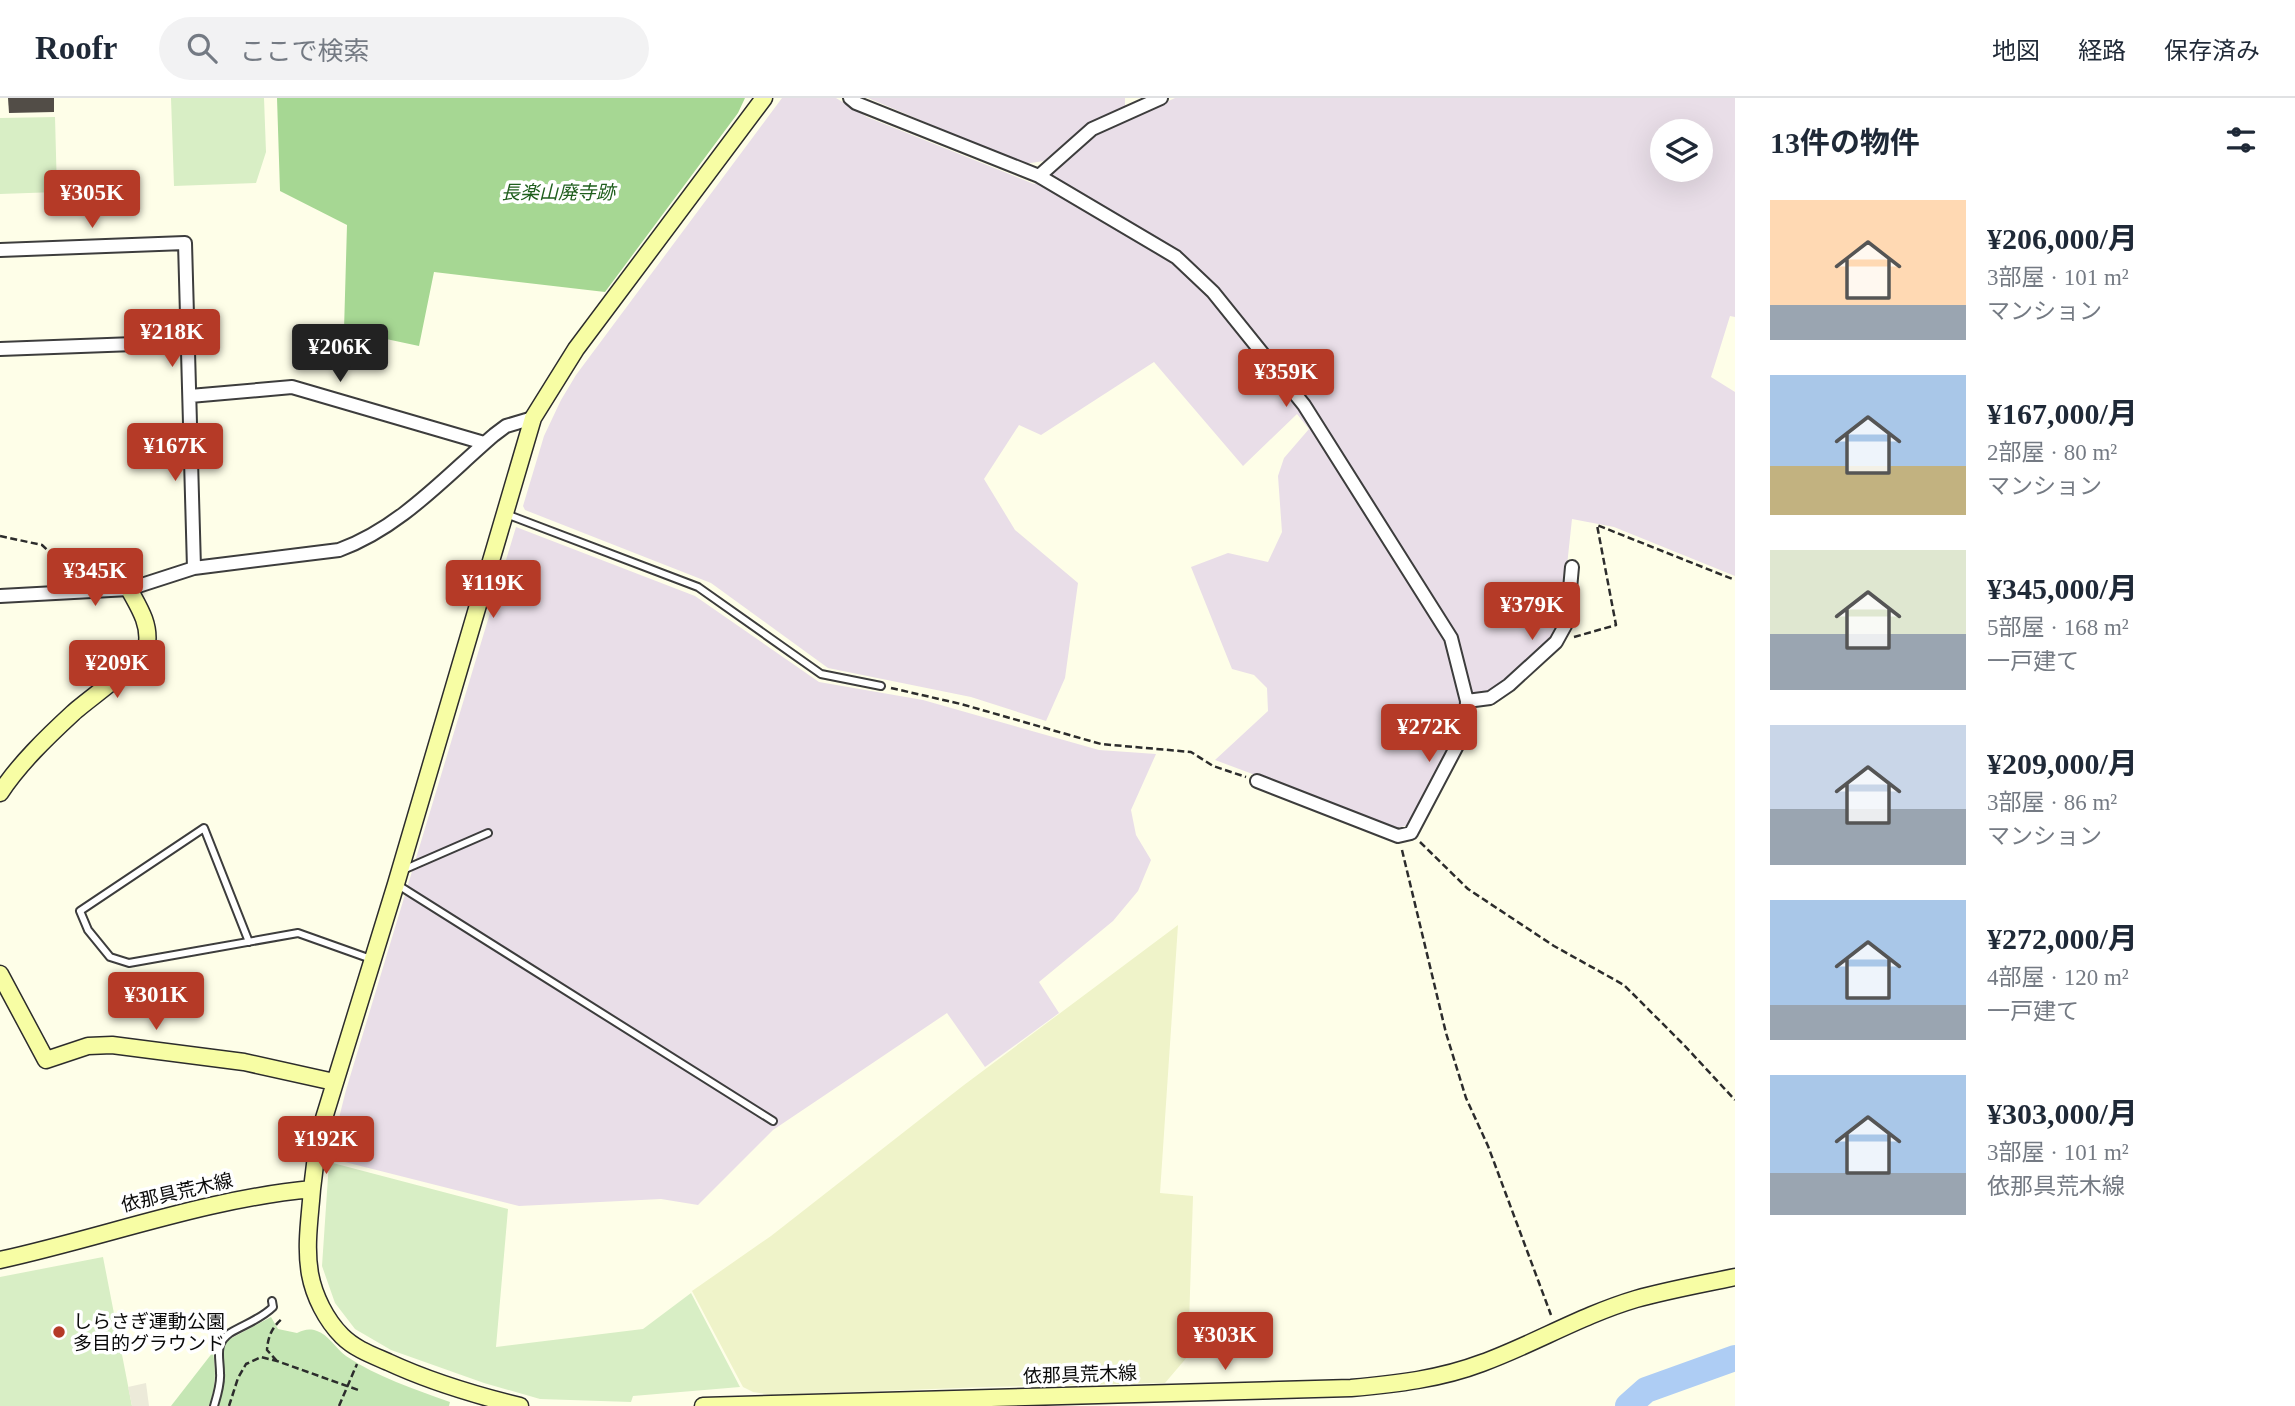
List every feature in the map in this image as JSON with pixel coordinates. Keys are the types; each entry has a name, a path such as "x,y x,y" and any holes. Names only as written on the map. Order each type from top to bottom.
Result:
{"street":[{"path":"520,1406 462,1391 419,1376 356,1347 341,1335 316,1297 310,1276 307,1250 317,1148 334,1082 398,878 533,418 576,349 764,98"},
{"path":"850,98 856,103 1039,176 1177,257 1213,292 1304,405 1451,638 1466,701 1466,721 1460,740 1404,835 1257,781"},
{"path":"1039,176 1092,130 1161,98"},
{"path":"0,250 185,243 194,568"},
{"path":"0,349 188,342"},
{"path":"190,396 292,387 484,443"},
{"path":"0,596 129,589 194,568 339,550 355,544 396,520 506,426 533,418"},
{"path":"1466,701 1490,698 1509,685 1556,642 1567,622 1572,567"},
{"path":"0,793 38,747 74,712 134,662 146,647 148,625 129,589"},
{"path":"0,974 46,1060 88,1046 112,1045 244,1062 334,1082"},
{"name":"依那具荒木線","path":"0,1259 190,1209 279,1192 312,1189"},
{"name":"依那具荒木線","path":"703,1406 1351,1388 1393,1384 1431,1378 1481,1364 1556,1329 1635,1299 1735,1277"}],"lane":[{"path":"505,513 698,587 821,674 881,686"},
{"path":"249,942 204,828 80,911 88,930 110,957 130,963 249,942 298,933 373,959"},
{"path":"398,878 488,833"},
{"path":"398,878 773,1121"},
{"path":"214,1406 221,1374 217,1353 220,1345 230,1333 266,1314 273,1307 272,1301"}],"path":[{"path":"1556,642 1616,625 1597,525 1735,580"},
{"path":"0,536 42,545 56,558 59,592"},
{"path":"881,686 961,704 1101,744 1191,752 1213,766 1257,781"},
{"path":"1404,835 1468,889 1554,946 1624,985 1735,1100"},
{"path":"1404,835 1446,1033 1466,1098 1506,1191 1556,1329"},
{"path":"277,1361 267,1350 268,1338 274,1325 283,1318"},
{"path":"229,1406 238,1378 246,1364 261,1357 361,1391"},
{"path":"339,1406 359,1359"}],"shaded area":[{"path":"782,98 836,98 867,117 1034,184 1095,135 1175,98 1735,98 1735,317 1730,316 1711,377 1735,392 1735,576 1614,527 1572,519 1561,621 1549,643 1518,671 1491,691 1460,697 1456,730 1409,825 1397,828 1215,760 1268,711 1267,688 1254,675 1232,669 1191,567 1228,553 1268,562 1282,532 1278,476 1284,458 1309,429 1297,414 1243,466 1154,362 1041,435 1019,425 984,479 1015,530 1078,583 1065,678 1046,721 971,697 828,668 711,583 525,510 523,506 544,436 576,375"},
{"path":"868,98 1125,98 1125,107 1083,127 1044,161 1024,164"},
{"path":"516,527 695,596 819,682 923,700 1099,750 1156,754 1131,810 1136,835 1151,860 1138,891 1113,921 1039,982 1059,1013 985,1067 947,1013 773,1130 698,1205 661,1199 519,1206 329,1158 346,1090"},
{"path":"146,1383 149,1406 132,1406 128,1387"}],"green space":[{"path":"171,98 264,98 266,152 256,183 174,186"},
{"name":"長楽山廃寺跡","path":"277,98 745,98 738,113 605,292 434,272 419,346 344,330 347,225 280,191"},
{"path":"55,117 57,192 0,194 0,118"},
{"path":"1178,925 1160,1193 1193,1196 1188,1356 1165,1383 771,1395 743,1387 692,1291 771,1236 964,1085"},
{"path":"329,1162 508,1209 496,1347 643,1329 691,1293 740,1387 633,1396 631,1402 540,1399 484,1383 391,1350 355,1329 335,1303 322,1266"},
{"name":"しらさぎ運動公園 多目的グラウンド","path":"103,1257 132,1406 0,1406 0,1277"},
{"path":"271,1317 278,1329 297,1333 314,1330 321,1333 342,1353 370,1370 450,1402 449,1406 218,1406 224,1381 221,1355 228,1340"},
{"path":"213,1352 215,1379 209,1406 171,1406"}],"building":[{"path":"8,98 54,98 54,112 9,113"}],"waterway":[{"path":"1628,1406 1646,1390 1735,1358"}],"place":[{"name":"しらさぎ運動公園 多目的グラウンド","path":"59,1332"}]}
